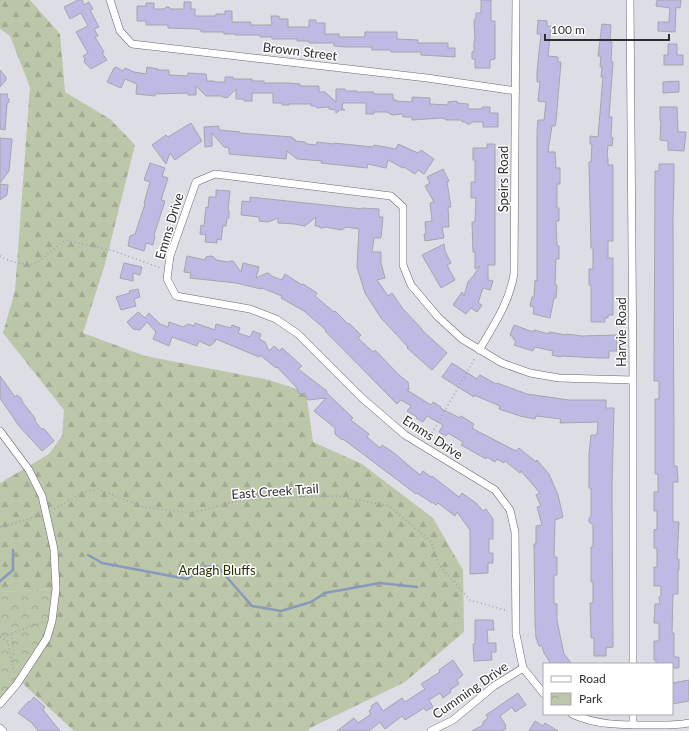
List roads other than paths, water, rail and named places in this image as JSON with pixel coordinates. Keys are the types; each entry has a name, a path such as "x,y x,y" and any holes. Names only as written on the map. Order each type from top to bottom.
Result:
{"street":[{"name":"Brown Street","path":"110,0 120,31 132,44 426,78 516,91"},
{"name":"Speirs Road","path":"479,350 506,302 511,290 514,274 516,0"},
{"name":"Harvie Road","path":"630,0 633,380 633,663"},
{"name":"Emms Drive","path":"543,693 523,668 516,634 515,532 510,510 496,490 405,435 362,398 298,334 276,319 250,309 176,296 167,279 170,256 196,182 215,174 391,196 403,207 403,265 411,285 452,331 479,350 512,368 545,376 581,379 633,380"},
{"path":"0,431 30,470 42,496 54,549 56,589 52,621 47,638 19,680 0,704"},
{"name":"Cumming Drive","path":"431,731 453,720 494,686 523,668"},
{"path":"574,715 589,721 600,723 633,725 670,725 689,723"},
{"path":"633,715 633,725"},
{"path":"0,728 3,731"}],"waterway":[{"path":"0,581 13,570 13,550"},
{"path":"88,555 102,563 187,579 204,567 217,566 252,606 281,611 311,602 325,593 380,583 417,587"}],"park label":[{"name":"Ardagh Bluffs","path":"217,570"}]}
